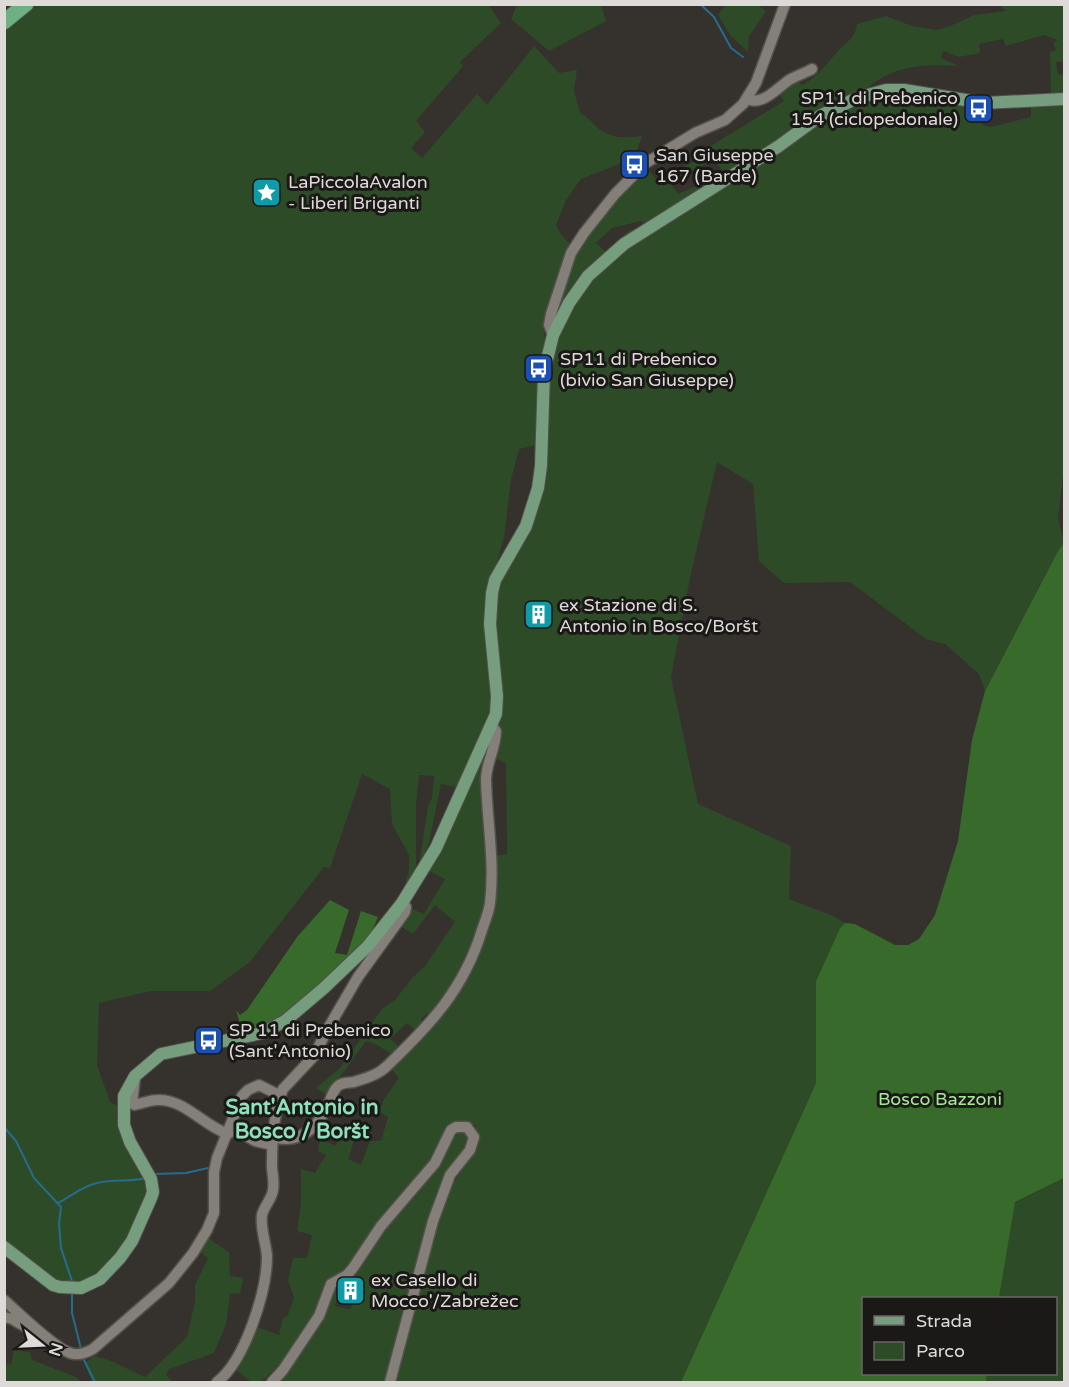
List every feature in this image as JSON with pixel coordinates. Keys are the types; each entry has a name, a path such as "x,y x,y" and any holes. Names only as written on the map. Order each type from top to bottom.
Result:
{"highway":[{"path":"4,11 13,4"},
{"path":"4,22 26,4"}],"main road":[{"path":"4,1247 53,1285 81,1287 94,1283 120,1258 132,1241 153,1192 151,1179 130,1142 124,1125 124,1096 135,1076 161,1054 262,1033 275,1028 316,995 368,946 402,903 436,848 492,726 495,714 497,696 490,604 495,580 526,526 538,488 541,466 544,372 553,335 568,303 600,264 624,244 786,141 820,116 847,101 876,92 895,90 984,103 1065,99"}],"street":[{"path":"553,335 549,325 566,269 574,249 597,215 646,163 695,133 725,120 735,112 756,83 785,4"},
{"path":"771,42 776,41 785,23"},
{"path":"746,99 756,101 765,98 791,79 812,69"},
{"path":"135,1076 132,1103 134,1105 156,1100 170,1102 214,1128 229,1133 241,1133 255,1141 273,1141 301,1137 318,1120 340,1084 380,1071 445,1006 476,952 490,906 491,848 486,780 496,738 496,731 492,726"},
{"path":"217,1383 225,1376 246,1341 262,1290 267,1258 262,1215 273,1191 273,1141 283,1089 314,1056 358,977 405,912 406,907 402,903"},
{"path":"4,1299 69,1353 87,1353 169,1283 193,1252 211,1221 215,1205 214,1172 217,1158 242,1096 259,1085 281,1096"},
{"path":"272,1383 319,1316 331,1284 353,1268 381,1226 435,1163 451,1130 456,1127 466,1127 474,1137 473,1143 450,1174 433,1221 390,1383"},
{"path":"4,1317 25,1326 53,1345 56,1344"}],"green space":[{"path":"601,4 606,21 549,51 511,19 517,5"},
{"path":"35,5 489,5 501,23 460,62 463,66 416,121 425,132 411,148 422,158 477,94 487,105 534,46 559,73 577,70 574,91 580,113 599,129 609,135 620,137 642,136 634,158 581,179 566,200 556,225 562,236 572,246 544,332 546,347 538,445 519,449 511,480 504,537 489,591 494,703 459,788 441,784 429,843 419,866 434,776 419,775 416,805 416,868 413,879 402,895 409,870 409,855 392,824 390,789 362,774 330,868 324,867 250,962 210,991 151,991 99,1003 97,1065 110,1102 120,1107 149,1187 134,1231 116,1258 96,1278 77,1285 56,1282 5,1241 4,28"},
{"path":"725,5 758,5 766,11 749,36 748,52 731,36 718,15"},
{"path":"999,5 1064,5 1064,62 1056,62 1058,74 1064,75 1064,95 1051,95 1050,52 1056,50 1053,43 1058,40 1044,35 1006,46 1003,39 979,44 980,53 959,57 943,51 941,58 959,66 920,66 897,71 875,82 727,175 713,160 670,182 678,194 712,179 719,180 648,225 641,221 612,228 596,243 605,251 629,231 641,229 621,242 555,323 568,274 584,239 600,216 638,177 648,170 656,179 708,155 706,149 784,101 779,94 792,84 799,82 803,85 818,73 852,37 857,24 886,16 912,26 937,30 974,15 1006,11"},
{"path":"897,95 925,97 970,105 983,125 990,127 1031,117 1031,106 1064,105 1064,466 1058,518 1064,543 985,691 979,674 945,644 926,639 850,582 784,583 759,561 753,484 717,462 690,578 671,677 698,804 791,846 789,899 845,923 840,928 816,981 816,1083 681,1382 393,1382 431,1239 452,1185 469,1160 476,1143 475,1125 456,1122 440,1149 345,1272 332,1278 324,1286 317,1308 285,1359 261,1382 251,1382 235,1369 257,1327 279,1335 283,1318 288,1315 294,1297 288,1280 293,1258 307,1258 312,1235 297,1231 301,1203 301,1169 315,1173 326,1155 318,1151 320,1138 335,1146 341,1134 356,1135 348,1159 361,1165 370,1141 381,1141 388,1117 379,1112 384,1099 399,1078 391,1068 442,1017 469,974 486,934 495,856 507,854 506,764 496,758 501,736 496,726 494,616 499,584 528,534 546,386 553,352 570,309 603,268 620,252 829,115 872,98"},
{"name":"Bosco Bazzoni","path":"1064,543 1064,1178 1015,1202 999,1297 862,1297 862,1375 987,1375 986,1382 681,1382 816,1083 816,981 840,928 845,923 855,924 895,945 908,945 919,939 935,915 958,841 972,740 985,691"},
{"path":"490,739 487,902 464,970 430,1016 427,1013 421,1019 423,1024 415,1030 407,1023 390,1039 400,1048 393,1055 366,1041 327,1095 316,1088 340,1068 382,1009 395,1000 412,978 425,966 455,922 435,905 413,934 401,927 412,909 424,914 445,879 429,871"},
{"path":"330,900 349,910 335,953 347,955 361,911 378,917 369,938 357,952 276,1023 243,1034 236,1010 240,1015 247,1010 297,937"},
{"path":"458,1133 464,1133 467,1137 465,1146 448,1170 435,1196 385,1382 277,1382 291,1367 308,1342 324,1315 332,1294 342,1283 335,1306 350,1309 361,1288 347,1280 375,1239 433,1173 446,1154 451,1140"},
{"path":"1064,1178 1064,1382 986,1382 987,1375 1057,1375 1057,1297 999,1297 1014,1203"},
{"path":"208,1238 229,1252 230,1276 244,1278 240,1293 230,1294 226,1324 214,1353 169,1369 166,1375 173,1382 92,1382 84,1363 95,1356 145,1377 187,1337 195,1302 195,1285 208,1258 200,1252"},
{"path":"14,1350 30,1352 32,1360 76,1377 81,1382 5,1382 5,1363 11,1365"}],"waterway":[{"path":"700,4 714,17 731,48 743,57"},
{"path":"4,1127 16,1141 34,1178 61,1207 59,1224 61,1248 72,1281"},
{"path":"154,1174 186,1173 208,1168"},
{"path":"58,1203 92,1184 146,1178"},
{"path":"72,1292 72,1313 81,1349"},
{"path":"83,1358 95,1382"}],"place":[{"name":"SP11 di Prebenico 154 (ciclopedonale)","path":"979,108"},
{"name":"San Giuseppe 167 (Barde)","path":"635,165"},
{"name":"LaPiccolaAvalon - Liberi Briganti","path":"267,192"},
{"name":"SP11 di Prebenico (bivio San Giuseppe)","path":"539,369"},
{"name":"ex Stazione di S. Antonio in Bosco/Boršt","path":"538,615"},
{"name":"SP 11 di Prebenico (Sant'Antonio)","path":"208,1040"},
{"name":"ex Casello di Mocco'/Zabrežec","path":"350,1290"}],"district":[{"name":"Sant'Antonio in Bosco / Boršt","path":"302,1119"}]}
